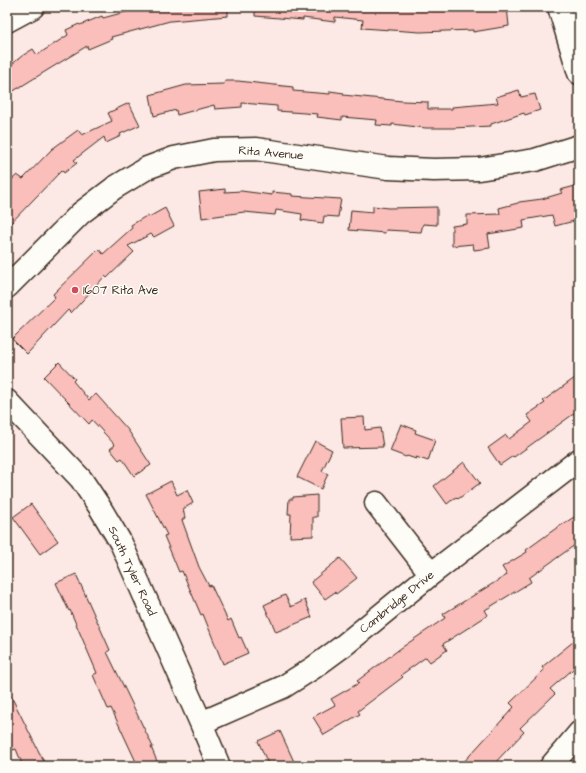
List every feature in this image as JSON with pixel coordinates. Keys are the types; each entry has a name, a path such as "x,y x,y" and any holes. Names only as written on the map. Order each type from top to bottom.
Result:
{"street":[{"path":"7,21 33,7"},
{"path":"558,7 579,73"},
{"name":"Rita Avenue","path":"7,287 81,213 114,188 147,168 174,158 214,150 256,149 388,168 434,170 479,169 535,160 579,146"},
{"name":"South Tyler Road","path":"7,401 81,479 121,543 219,766"},
{"name":"Cambridge Drive","path":"201,723 283,687 313,668 343,646 431,574 579,460"},
{"path":"376,503 431,574"},
{"path":"551,766 579,733"}],"building":[{"path":"144,7 228,7 228,16 170,21 111,37 112,39 88,49 87,46 7,95 7,68 22,56 33,49 37,55 68,35 66,30 79,24 80,25 102,16 103,18"},
{"path":"255,7 432,7 432,11 470,10 469,7 507,7 509,26 473,32 473,30 420,32 362,28 363,20 335,17 335,22 303,18 303,20 255,16"},
{"path":"225,81 293,87 293,91 330,94 330,91 344,93 343,95 428,102 428,109 452,109 452,107 498,103 496,97 519,90 521,97 535,94 540,110 525,115 524,113 491,124 491,126 453,128 426,128 392,124 392,126 376,125 377,120 342,117 342,120 317,117 318,114 277,111 277,106 242,103 242,107 215,109 214,105 177,115 176,110 154,116 150,95 186,85 224,84"},
{"path":"129,103 140,125 120,134 121,136 106,143 104,137 74,160 77,163 64,173 62,170 7,227 7,184 17,175 23,179 52,149 78,130 82,135 112,121 108,113"},
{"path":"579,185 579,207 575,208 578,220 555,226 552,215 523,220 524,228 488,234 490,248 474,250 473,244 452,246 452,226 467,224 467,215 500,214 499,208 519,202 542,199 562,193 560,190"},
{"path":"225,189 225,192 241,191 272,195 272,192 292,194 292,196 341,199 338,217 324,216 323,223 301,220 302,214 276,210 275,215 244,212 202,218 199,192"},
{"path":"373,206 388,208 437,207 437,225 423,224 421,232 386,230 385,233 349,230 351,210 373,212"},
{"path":"165,208 174,226 154,237 151,234 128,246 134,252 107,278 105,276 71,313 68,310 27,354 12,339 55,297 53,294 99,249 103,254 132,228 131,225 148,215 149,217"},
{"path":"59,362 75,379 73,381 89,400 96,394 128,430 151,465 134,476 122,458 119,460 110,449 115,445 92,420 89,424 44,377"},
{"path":"579,375 579,410 514,457 513,456 500,465 488,448 506,435 509,439 532,422 527,415 545,403 543,401"},
{"path":"364,417 365,430 380,428 383,447 343,448 341,418"},
{"path":"401,424 416,430 415,433 435,440 428,461 416,457 416,459 406,457 390,451"},
{"path":"315,441 332,450 322,471 328,474 321,489 297,477"},
{"path":"464,462 480,483 458,499 456,497 447,504 434,486"},
{"path":"171,481 177,495 187,490 193,503 183,509 185,518 182,520 199,567 209,586 211,585 228,621 231,619 239,638 241,637 248,653 223,664 203,614 201,615 182,571 179,572 164,536 167,535 146,494"},
{"path":"317,495 317,517 313,517 313,536 290,537 291,514 288,514 289,499 293,499 293,497"},
{"path":"31,504 58,541 40,554 13,517"},
{"path":"579,514 579,542 529,578 531,582 485,610 488,615 443,644 447,650 430,662 426,657 401,675 403,677 358,711 360,714 324,735 313,717 335,705 331,699 359,683 357,681 401,648 445,618 443,614 507,575 502,567 527,552 526,550"},
{"path":"340,558 357,578 336,594 335,592 325,599 311,582"},
{"path":"76,574 110,650 107,652 153,747 151,747 159,766 138,766 111,708 108,709 93,675 97,673 70,610 69,611 56,583"},
{"path":"285,595 291,607 305,600 312,617 276,632 264,605"},
{"path":"579,637 579,664 550,689 555,694 520,728 524,732 492,766 460,766 514,707 510,703 544,670 542,667"},
{"path":"7,688 46,766 23,766 16,749 13,750 7,738"},
{"path":"280,731 296,766 269,766 258,741"}],"place":[{"name":"1607 Rita Ave","path":"75,290"}]}
